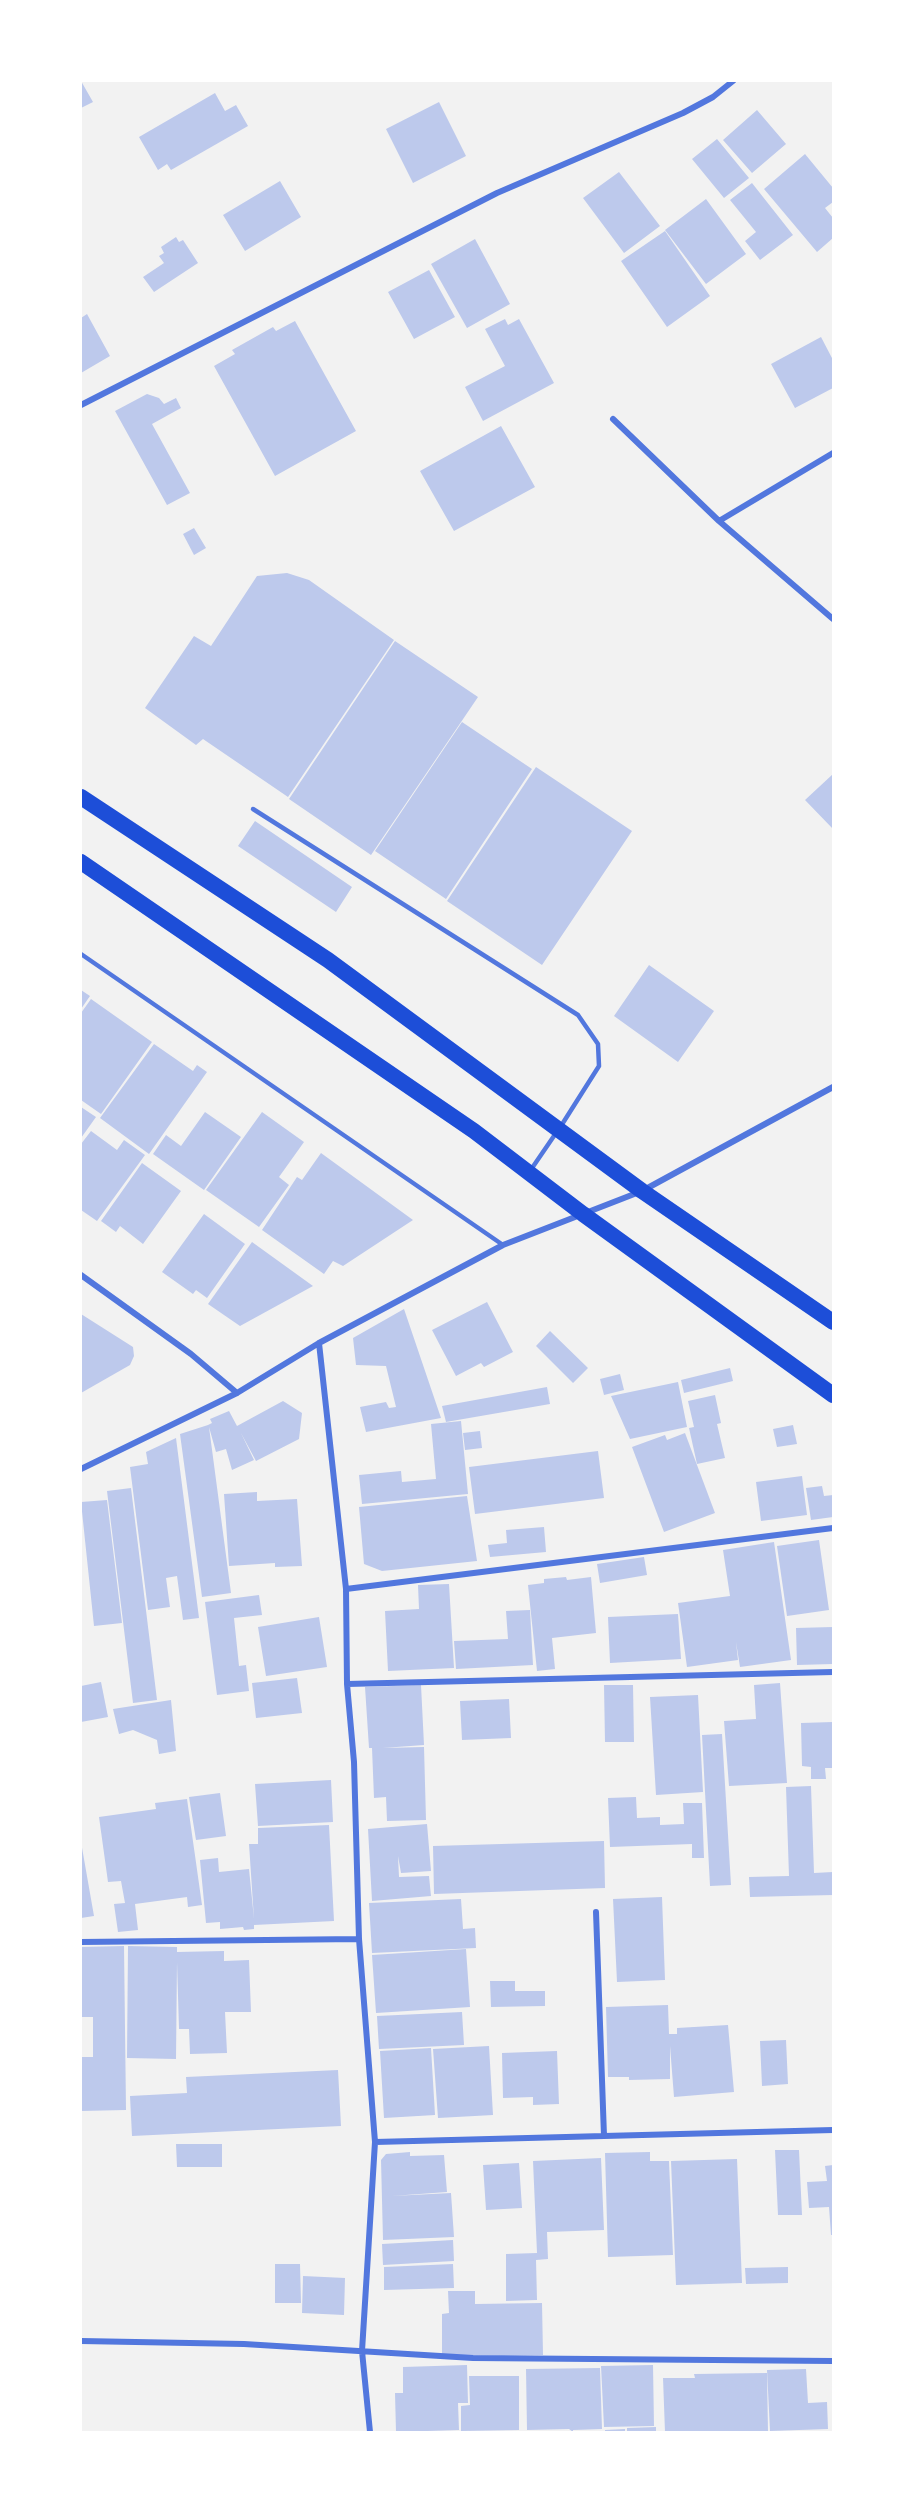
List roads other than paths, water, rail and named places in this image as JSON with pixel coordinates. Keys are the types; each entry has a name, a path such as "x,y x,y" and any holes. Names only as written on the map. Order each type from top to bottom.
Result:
{"highway":[{"path":"81,797 328,960 642,1191 833,1322"},
{"path":"81,862 474,1131 583,1214 833,1395"}],"street":[{"path":"81,405 497,193 683,113 713,97 733,81"},
{"path":"613,419 719,521 833,619"},
{"path":"719,521 833,453"},
{"path":"81,1468 237,1392 319,1344 503,1245 642,1191 833,1088"},
{"path":"81,1275 191,1354 237,1392"},
{"path":"319,1344 346,1589 346,1684 354,1762 359,1939 375,2142 362,2351 370,2432"},
{"path":"346,1589 833,1528"},
{"path":"346,1684 833,1672"},
{"path":"596,1912 604,2136"},
{"path":"81,1942 359,1939"},
{"path":"375,2142 833,2130"},
{"path":"81,2341 244,2344 473,2358 833,2361"}],"lane":[{"path":"252,809 578,1015 598,1044 599,1066 529,1173"},
{"path":"81,954 503,1245"}]}
